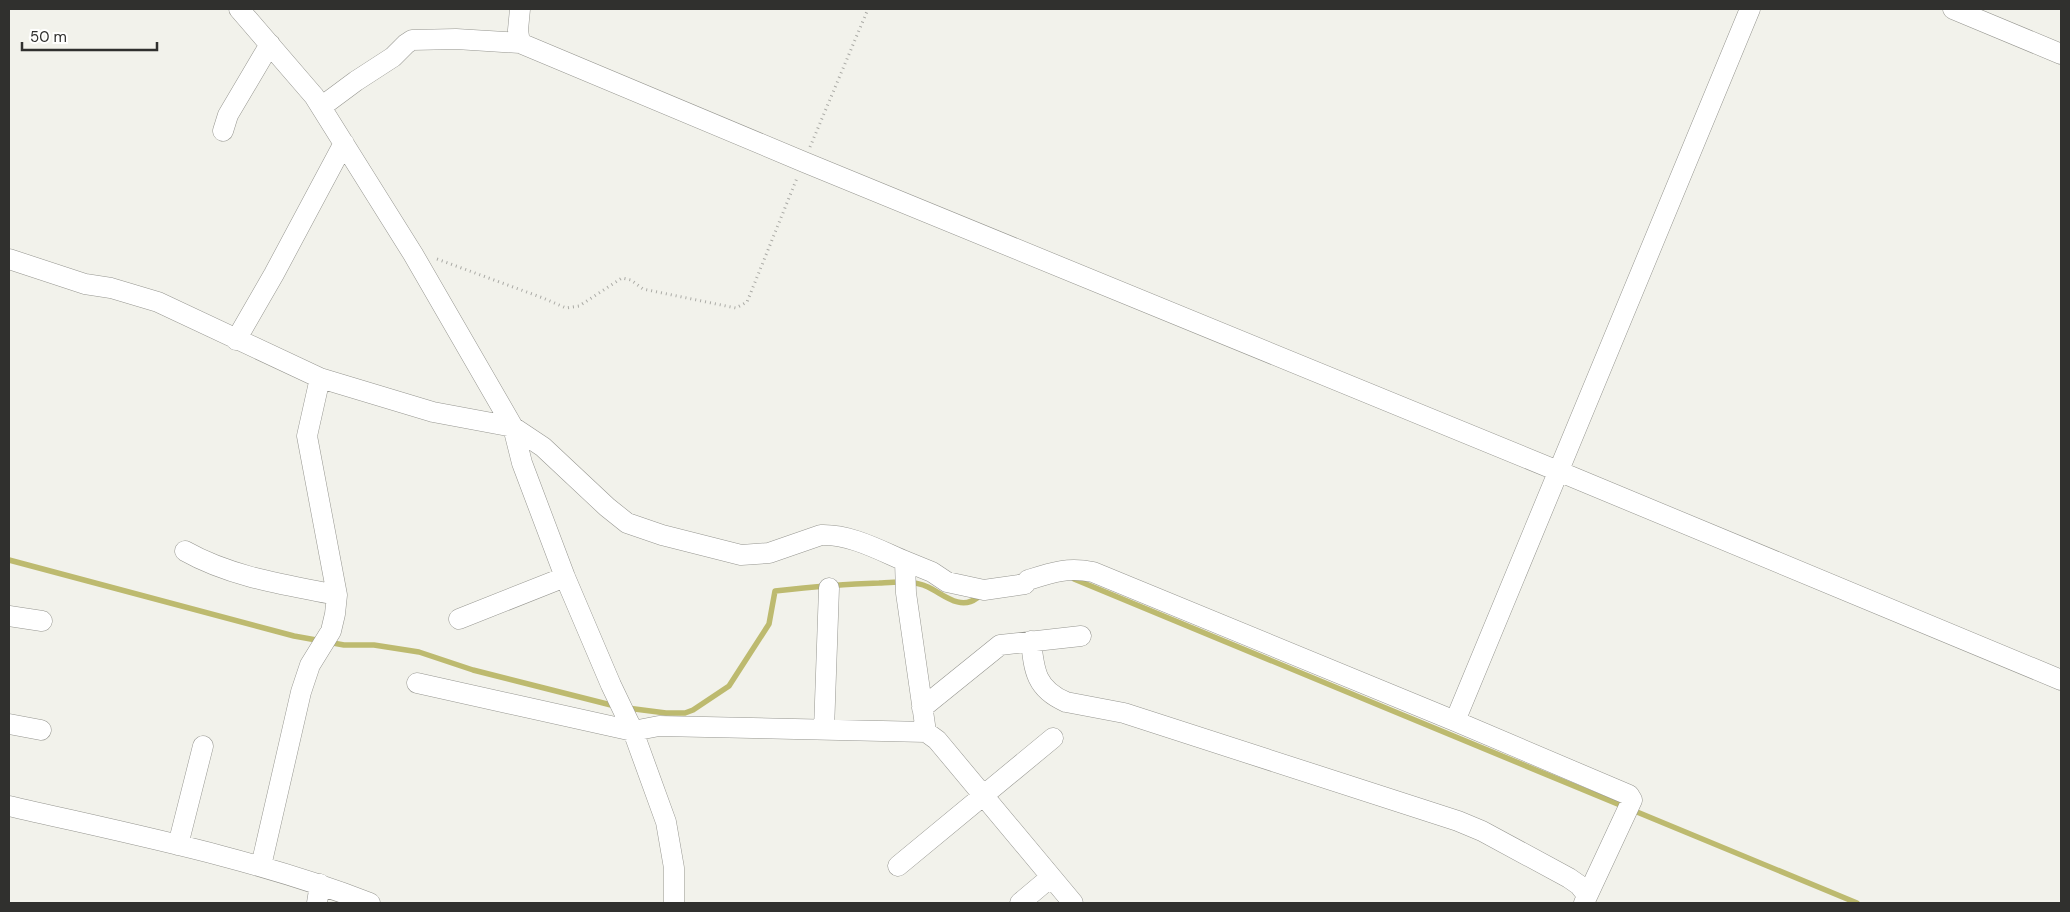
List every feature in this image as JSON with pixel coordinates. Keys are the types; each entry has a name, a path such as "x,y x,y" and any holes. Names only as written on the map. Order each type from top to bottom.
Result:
{"street":[{"path":"239,9 314,96 413,254 513,427 522,464 565,577 630,725 666,822 674,868 674,903"},
{"path":"520,9 518,30 520,43"},
{"path":"1455,721 1750,9"},
{"path":"1953,9 2061,54"},
{"path":"321,107 356,81 388,61 412,40 456,39 520,43 2061,680"},
{"path":"223,131 228,115 270,44"},
{"path":"236,340 274,274 344,143"},
{"path":"9,259 86,284 111,288 146,298 320,378 433,412 513,427 543,447 607,507 627,523 662,535 741,556 769,553 821,534 829,534 867,545 905,566 932,572 947,582 984,590 1025,584 1028,580 1059,570 1077,569 1093,572 1629,795 1632,800 1586,899"},
{"path":"261,866 300,692 310,665 331,631 335,614 337,595 307,436 320,378"},
{"path":"184,551 224,569 286,586 337,595"},
{"path":"905,566 906,593 926,732"},
{"path":"459,619 565,577"},
{"path":"824,730 829,588"},
{"path":"9,616 42,622"},
{"path":"922,708 1000,645 1081,636"},
{"path":"1031,641 1033,663 1042,686 1066,702 1124,713 1458,821 1482,831 1569,878 1579,885 1586,899"},
{"path":"417,683 630,725 926,732 937,740 1073,903"},
{"path":"9,724 41,730"},
{"path":"898,866 1053,738"},
{"path":"178,845 203,746"},
{"path":"9,806 261,866 319,894 370,903"},
{"path":"1020,903 1051,877"}],"path":[{"path":"413,254 425,255 566,308 579,306 622,278 631,280 643,289 736,308 746,302 868,9"}],"waterway":[{"path":"9,560 294,636 344,645 374,645 419,652 473,670 615,706"},
{"path":"1074,579 1857,903"},
{"path":"627,708 666,713 685,713 693,710 729,686 769,624 775,591 904,582 928,587 958,602 971,602 977,598"}]}
